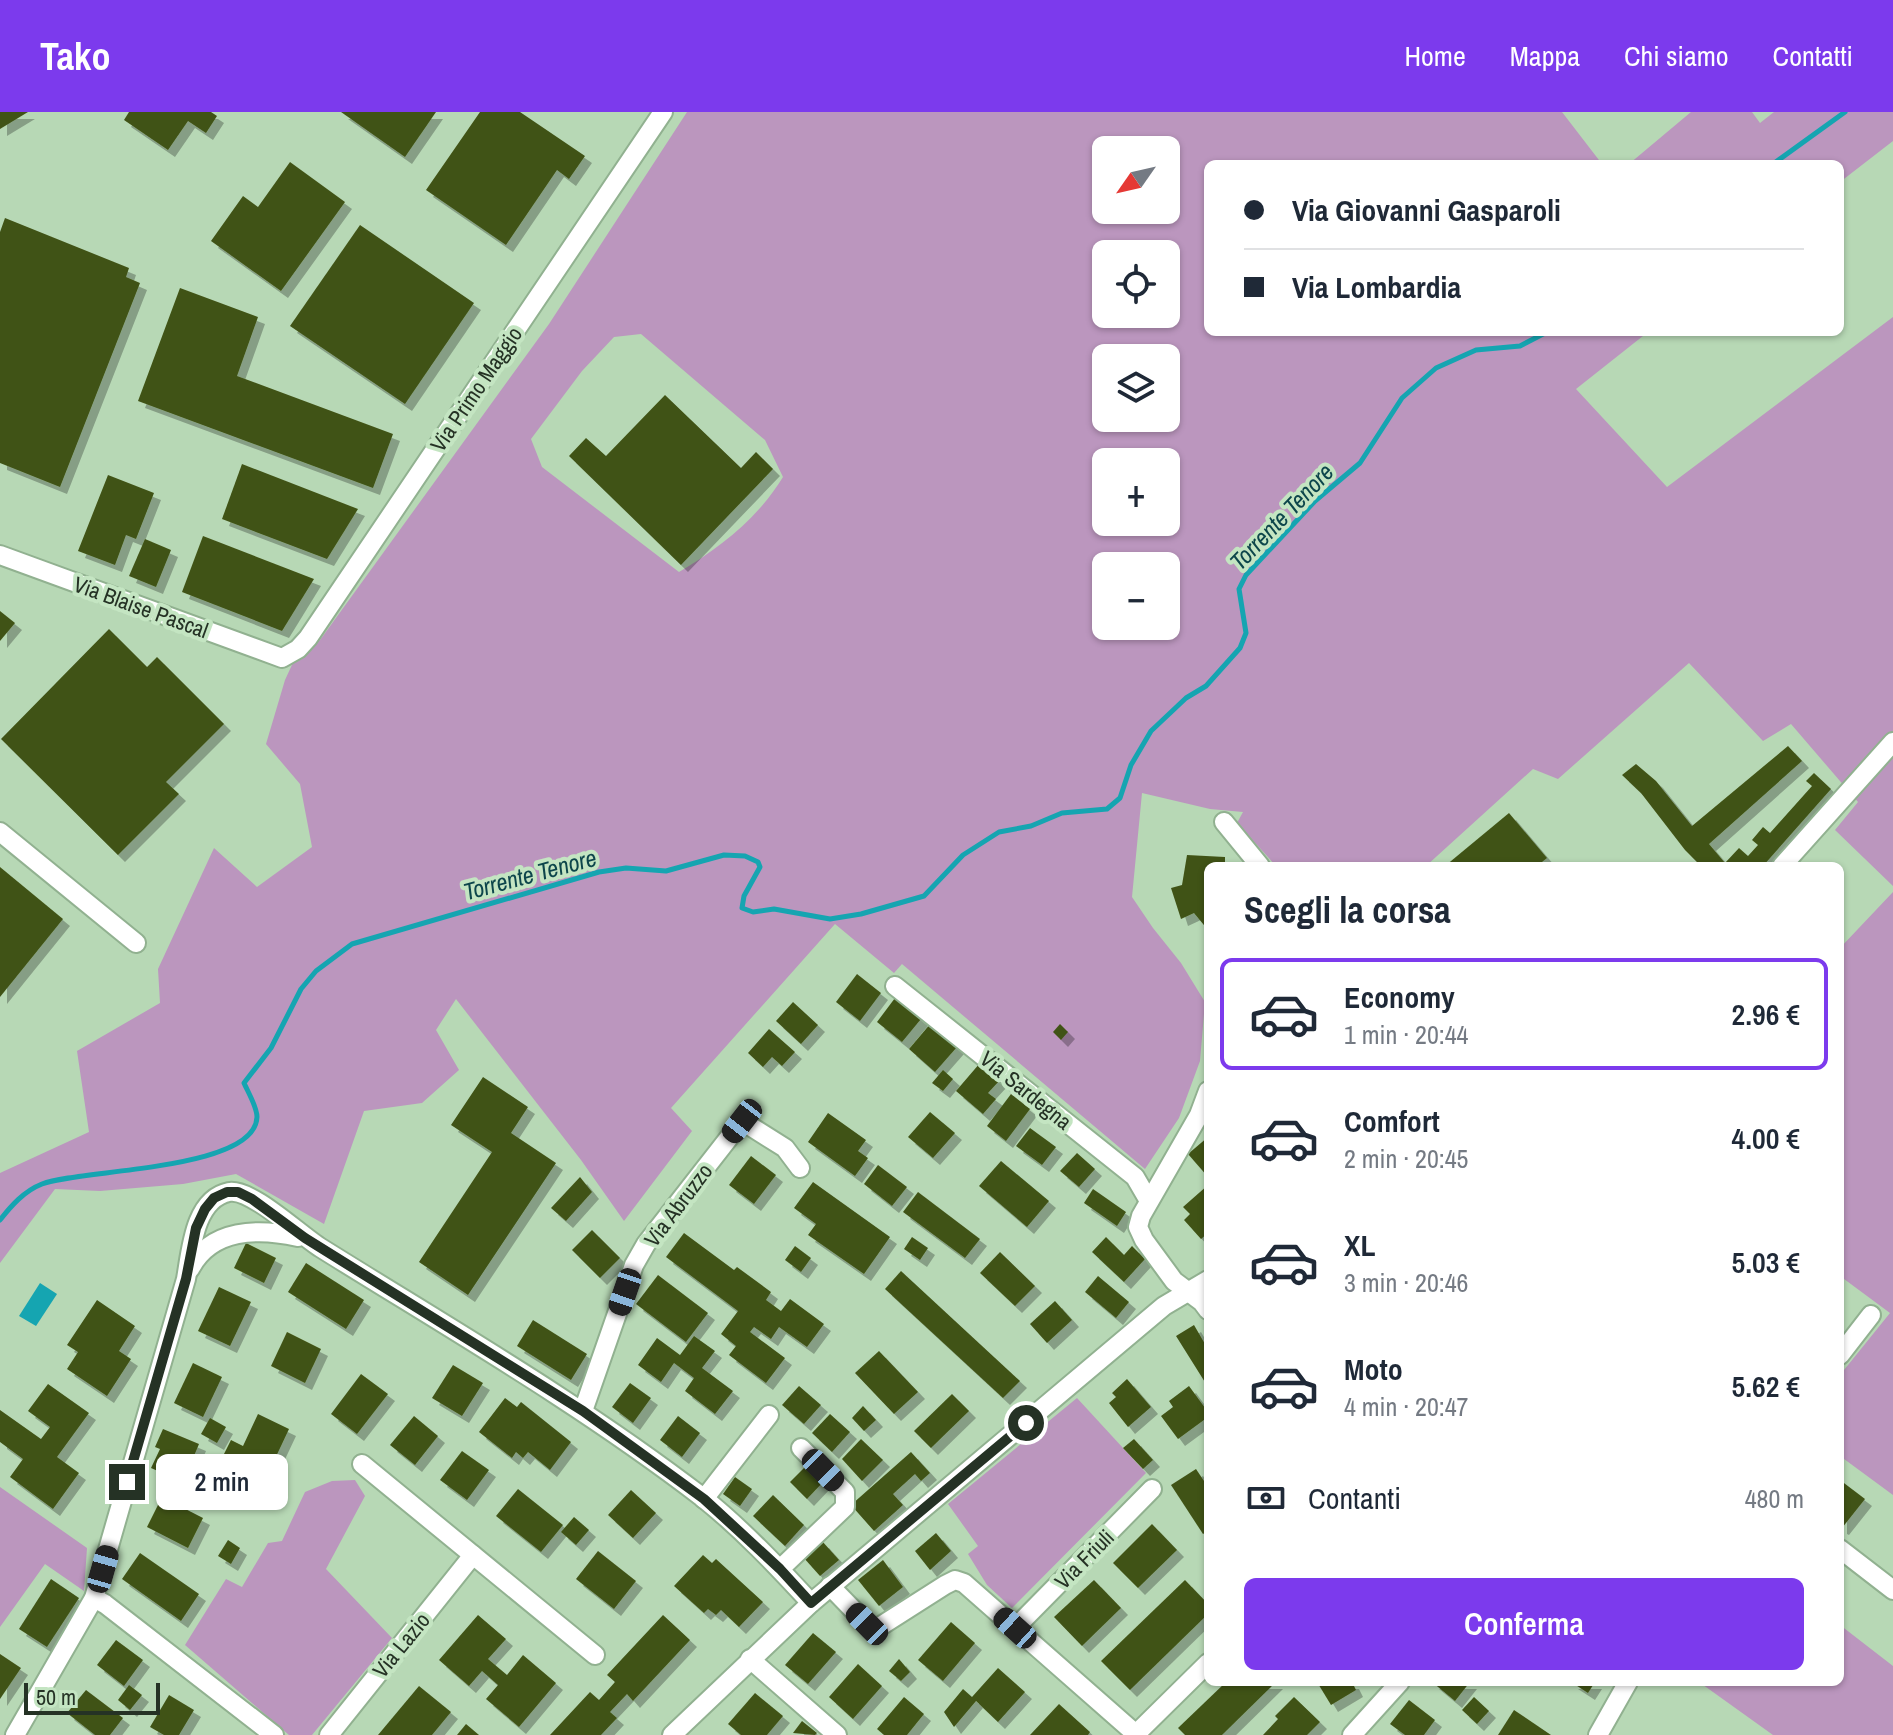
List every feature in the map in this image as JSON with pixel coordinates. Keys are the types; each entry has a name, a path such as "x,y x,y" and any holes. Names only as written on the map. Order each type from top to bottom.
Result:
{"street":[{"name":"Via Primo Maggio","path":"282,658 298,649 308,638 663,112"},
{"name":"Via Blaise Pascal","path":"0,555 282,658"},
{"path":"1786,862 1893,742"},
{"path":"1224,822 1257,862"},
{"path":"0,832 136,943"},
{"name":"Via Sardegna","path":"895,986 1135,1177 1149,1201"},
{"path":"1204,1102 1141,1216 1138,1227 1174,1281 1204,1305"},
{"name":"Via Abruzzo","path":"583,1411 634,1265 646,1244 742,1121 785,1148 800,1168"},
{"path":"15,1735 94,1598 186,1279 196,1228 214,1198 227,1192 238,1192 252,1199 305,1238 583,1411 704,1499 780,1569 811,1603"},
{"path":"186,1279 194,1261 210,1246 229,1236 249,1231 273,1231 305,1238"},
{"path":"672,1735 830,1586 1164,1306 1204,1282"},
{"path":"1844,1350 1871,1315"},
{"path":"704,1499 769,1415"},
{"path":"780,1569 845,1507 845,1492 801,1448"},
{"path":"362,1464 595,1655"},
{"name":"Via Friuli","path":"1015,1628 1152,1489"},
{"path":"1844,1552 1893,1590"},
{"name":"Via Lazio","path":"329,1735 473,1555"},
{"path":"830,1586 867,1624 876,1629 955,1580 964,1583 1136,1735 1204,1667"},
{"path":"94,1598 274,1735"},
{"path":"750,1659 837,1735"},
{"path":"1352,1735 1396,1686"},
{"path":"1598,1735 1626,1686"}],"shaded area":[{"path":"687,112 1562,112 1599,160 1204,160 1204,336 1643,336 1576,389 1667,487 1893,317 1893,886 1835,830 1858,802 1791,724 1763,741 1689,663 1558,779 1533,769 1430,862 1272,862 1237,823 1243,812 1210,809 1142,793 1132,897 1181,963 1204,1000 1200,1061 1179,1118 1145,1169 902,964 894,973 835,924 671,1108 692,1131 624,1221 581,1160 456,999 436,1030 459,1070 422,1103 364,1111 324,1224 236,1174 183,1184 100,1191 55,1189 0,1263 0,1173 89,1132 77,1051 160,1003 158,969 214,848 257,887 312,847 300,784 266,744 285,680 297,654 320,640 549,324","holes":["641,334 765,440 783,477 762,506 737,531 679,572 542,467 531,439 582,371 614,337"]},
{"path":"1691,112 1752,112 1760,123 1774,112 1893,112 1893,141 1844,179 1844,160 1634,160"},
{"path":"1893,892 1893,1495 1844,1459 1844,1370 1890,1313 1844,1279 1844,944"},
{"path":"1077,1398 1146,1473 1012,1608 987,1585 968,1554 978,1546 948,1504"},
{"path":"355,1480 365,1496 326,1569 392,1638 312,1735 289,1735 185,1645 226,1579 242,1587 268,1543 282,1541 305,1492 332,1481"},
{"path":"0,1487 87,1548 84,1591 45,1564 0,1627"},
{"path":"1844,1628 1893,1666 1893,1735 1773,1735 1705,1686 1844,1686"}],"water":[{"path":"40,1283 57,1294 36,1326 19,1316"}],"building":[{"path":"0,112 28,112 0,129"},
{"path":"129,112 211,112 217,116 206,133 188,121 168,150 124,120"},
{"path":"341,112 436,112 405,157"},
{"path":"480,112 520,112 585,156 569,179 557,170 506,245 426,190"},
{"path":"290,162 345,202 281,291 211,241 243,196 258,207"},
{"path":"5,218 129,268 126,277 140,283 60,487 0,463 0,232"},
{"path":"360,225 474,303 405,404 290,326"},
{"path":"180,288 258,317 237,376 393,434 373,488 138,401"},
{"path":"665,395 741,468 756,452 773,469 681,565 569,456 586,438 606,456"},
{"path":"242,464 358,509 327,559 222,519"},
{"path":"108,475 154,493 136,539 126,535 115,565 78,551"},
{"path":"203,536 314,579 282,631 182,592"},
{"path":"145,539 171,550 156,587 129,576"},
{"path":"0,611 15,623 0,641"},
{"path":"109,629 147,667 157,657 224,724 166,782 179,794 118,855 1,739"},
{"path":"1788,746 1802,761 1709,844 1724,862 1697,862 1641,793 1622,775 1636,764 1656,781 1692,826"},
{"path":"1814,773 1831,789 1767,862 1726,862 1739,848 1748,856 1758,845 1752,840 1763,827 1770,833 1812,786 1806,781"},
{"path":"1509,813 1547,858 1542,862 1450,862"},
{"path":"1187,855 1225,857 1225,862 1204,862 1204,925 1194,913 1181,919 1171,888 1182,885"},
{"path":"0,867 63,919 0,997"},
{"path":"857,974 881,993 860,1021 836,1002"},
{"path":"895,998 921,1019 902,1042 877,1022"},
{"path":"793,1002 818,1025 801,1044 776,1021"},
{"path":"931,1023 957,1047 935,1072 909,1049"},
{"path":"1060,1024 1068,1032 1061,1040 1053,1032"},
{"path":"769,1029 795,1052 782,1066 772,1057 763,1067 748,1053"},
{"path":"980,1063 1000,1080 988,1093 996,1099 983,1114 956,1091"},
{"path":"943,1070 953,1079 943,1091 932,1083"},
{"path":"483,1077 528,1107 511,1133 556,1163 468,1295 419,1262 492,1152 451,1125"},
{"path":"1011,1094 1030,1109 1006,1141 987,1126"},
{"path":"930,1112 955,1133 933,1158 908,1137"},
{"path":"828,1113 866,1140 858,1151 868,1158 855,1176 808,1142"},
{"path":"1030,1128 1056,1147 1042,1165 1016,1146"},
{"path":"1204,1140 1204,1172 1188,1154"},
{"path":"1077,1153 1095,1169 1079,1187 1060,1171"},
{"path":"751,1156 776,1175 754,1204 729,1185"},
{"path":"1001,1161 1049,1201 1027,1227 979,1186"},
{"path":"878,1165 907,1187 892,1206 864,1184"},
{"path":"580,1177 592,1192 566,1221 551,1208"},
{"path":"813,1182 890,1237 864,1274 808,1235 816,1224 794,1208"},
{"path":"1093,1189 1126,1212 1117,1226 1084,1203"},
{"path":"1204,1189 1204,1236 1201,1239 1184,1220 1190,1214 1183,1207"},
{"path":"918,1192 980,1239 965,1258 903,1212"},
{"path":"592,1230 620,1258 600,1278 572,1250"},
{"path":"684,1233 734,1270 737,1267 771,1292 766,1300 781,1311 790,1299 824,1324 807,1347 779,1327 771,1339 754,1327 750,1332 785,1358 766,1383 729,1355 736,1346 721,1334 738,1311 666,1257"},
{"path":"912,1237 928,1248 920,1260 904,1249"},
{"path":"1106,1237 1124,1255 1132,1246 1145,1259 1124,1282 1092,1252"},
{"path":"246,1243 276,1258 264,1283 234,1268"},
{"path":"795,1246 811,1258 801,1272 785,1260"},
{"path":"1000,1252 1035,1286 1015,1306 980,1273"},
{"path":"306,1263 364,1300 346,1329 288,1292"},
{"path":"901,1271 1020,1381 1003,1398 885,1289"},
{"path":"658,1275 708,1313 686,1342 636,1304"},
{"path":"1098,1276 1129,1302 1116,1318 1085,1292"},
{"path":"219,1287 251,1302 230,1346 198,1331"},
{"path":"97,1300 135,1326 119,1351 131,1359 107,1396 67,1369 78,1352 67,1345"},
{"path":"1055,1301 1072,1320 1047,1343 1030,1324"},
{"path":"533,1320 587,1354 571,1380 517,1346"},
{"path":"1194,1325 1204,1342 1204,1381 1176,1336"},
{"path":"287,1332 321,1349 305,1383 271,1366"},
{"path":"694,1336 715,1351 702,1368 733,1391 715,1414 685,1391 694,1378 674,1363 661,1382 638,1365 657,1338 680,1355"},
{"path":"879,1351 918,1392 894,1414 855,1373"},
{"path":"193,1363 222,1377 203,1417 174,1403"},
{"path":"453,1365 483,1383 462,1416 432,1398"},
{"path":"361,1374 388,1394 357,1434 331,1414"},
{"path":"1127,1379 1151,1407 1128,1427 1109,1403 1116,1397 1112,1393"},
{"path":"630,1383 651,1398 633,1423 612,1407"},
{"path":"48,1384 89,1413 57,1457 79,1473 53,1509 10,1477 23,1459 0,1442 0,1410 41,1439 50,1427 28,1411"},
{"path":"799,1386 821,1405 804,1424 782,1405"},
{"path":"1189,1386 1204,1407 1204,1420 1178,1439 1161,1416 1173,1407 1169,1401"},
{"path":"952,1394 969,1411 931,1448 914,1431"},
{"path":"505,1398 517,1407 521,1402 571,1442 550,1470 528,1452 523,1458 516,1452 512,1458 479,1432"},
{"path":"863,1406 876,1420 864,1431 852,1418"},
{"path":"258,1414 289,1429 273,1463 261,1458 245,1491 213,1476 231,1440 243,1446"},
{"path":"830,1414 850,1432 832,1452 812,1433"},
{"path":"414,1416 438,1436 415,1465 390,1445"},
{"path":"678,1416 700,1433 682,1457 660,1440"},
{"path":"210,1418 226,1427 217,1443 201,1434"},
{"path":"163,1429 199,1444 183,1482 151,1468 160,1449 155,1447"},
{"path":"861,1439 883,1460 862,1481 842,1459"},
{"path":"1134,1439 1153,1460 1143,1469 1123,1448"},
{"path":"462,1451 489,1470 467,1500 440,1480"},
{"path":"911,1452 930,1473 921,1481 915,1474 893,1494 903,1505 874,1531 851,1505"},
{"path":"808,1464 825,1480 807,1499 790,1482"},
{"path":"1196,1469 1204,1481 1204,1533 1203,1534 1171,1485"},
{"path":"735,1477 752,1489 740,1506 723,1494"},
{"path":"1844,1483 1865,1499 1844,1525"},
{"path":"518,1489 563,1525 541,1552 496,1516"},
{"path":"631,1490 656,1513 633,1538 608,1515"},
{"path":"773,1495 804,1525 785,1546 753,1516"},
{"path":"162,1497 203,1518 188,1548 147,1527"},
{"path":"574,1517 589,1530 576,1545 561,1532"},
{"path":"1152,1524 1177,1550 1138,1588 1113,1563"},
{"path":"936,1533 951,1551 930,1570 915,1551"},
{"path":"228,1540 240,1548 231,1564 218,1556"},
{"path":"822,1541 839,1560 820,1576 803,1557"},
{"path":"598,1551 636,1581 614,1609 576,1579"},
{"path":"140,1553 199,1594 181,1621 122,1579"},
{"path":"703,1555 712,1563 716,1559 763,1602 739,1627 721,1610 716,1615 708,1609 704,1613 674,1586"},
{"path":"883,1560 903,1587 879,1606 858,1580"},
{"path":"51,1579 79,1598 47,1647 19,1629"},
{"path":"1094,1580 1121,1608 1082,1646 1054,1617"},
{"path":"1185,1580 1204,1600 1204,1618 1130,1690 1101,1661"},
{"path":"478,1615 506,1639 488,1659 507,1675 523,1655 556,1683 519,1727 486,1699 498,1685 482,1671 469,1686 439,1660"},
{"path":"663,1615 690,1640 633,1701 627,1694 610,1712 617,1718 601,1735 550,1735 590,1692 599,1700 615,1682 607,1675"},
{"path":"951,1622 975,1643 943,1681 918,1660"},
{"path":"813,1633 836,1652 808,1684 785,1665"},
{"path":"116,1640 143,1660 124,1686 97,1665"},
{"path":"0,1654 21,1668 0,1699"},
{"path":"899,1659 910,1672 901,1681 889,1671"},
{"path":"858,1664 882,1686 853,1719 829,1697"},
{"path":"998,1668 1025,1692 998,1722 976,1701 954,1727 944,1712 963,1689 972,1697"},
{"path":"129,1685 142,1695 130,1710 118,1700"},
{"path":"419,1686 451,1712 432,1735 378,1735"},
{"path":"1222,1686 1272,1686 1222,1735 1185,1735 1178,1728"},
{"path":"1319,1686 1354,1686 1356,1690 1331,1705"},
{"path":"1437,1686 1467,1686 1455,1701"},
{"path":"1577,1686 1592,1686 1588,1693"},
{"path":"86,1690 123,1718 110,1735 95,1735 67,1713"},
{"path":"755,1693 783,1716 767,1735 741,1735 728,1724"},
{"path":"169,1695 194,1710 179,1735 164,1735 150,1727"},
{"path":"904,1697 924,1714 907,1735 884,1735 877,1729"},
{"path":"1294,1697 1320,1722 1307,1735 1263,1735 1278,1719 1275,1716"},
{"path":"1474,1697 1489,1711 1477,1724 1462,1710"},
{"path":"1409,1700 1435,1720 1424,1735 1405,1735 1390,1724"},
{"path":"1059,1704 1090,1732 1088,1735 1030,1735"},
{"path":"1514,1710 1551,1735 1498,1735"},
{"path":"802,1721 817,1733 793,1733"},
{"path":"466,1724 479,1735 457,1735"}],"waterway":[{"name":"Torrente Tenore","path":"1779,160 1845,112"},
{"name":"Torrente Tenore","path":"0,1220 13,1204 42,1184 198,1158 228,1148 249,1135 257,1117 244,1083 271,1048 301,989 316,971 352,944 599,872 626,868 666,871 724,855 745,856 758,862 760,867 744,896 742,908 753,912 774,909 830,919 861,914 924,896 963,855 999,832 1031,826 1062,813 1107,809 1120,798 1131,765 1151,731 1186,698 1206,686 1240,648 1246,633 1239,589 1246,575 1315,501 1360,463 1402,398 1436,368 1476,350 1520,346 1539,336"}],"route":[{"path":"127,1482 186,1279 196,1228 214,1198 227,1192 238,1192 252,1199 305,1238 583,1411 704,1499 780,1569 811,1603 1026,1423"}]}
